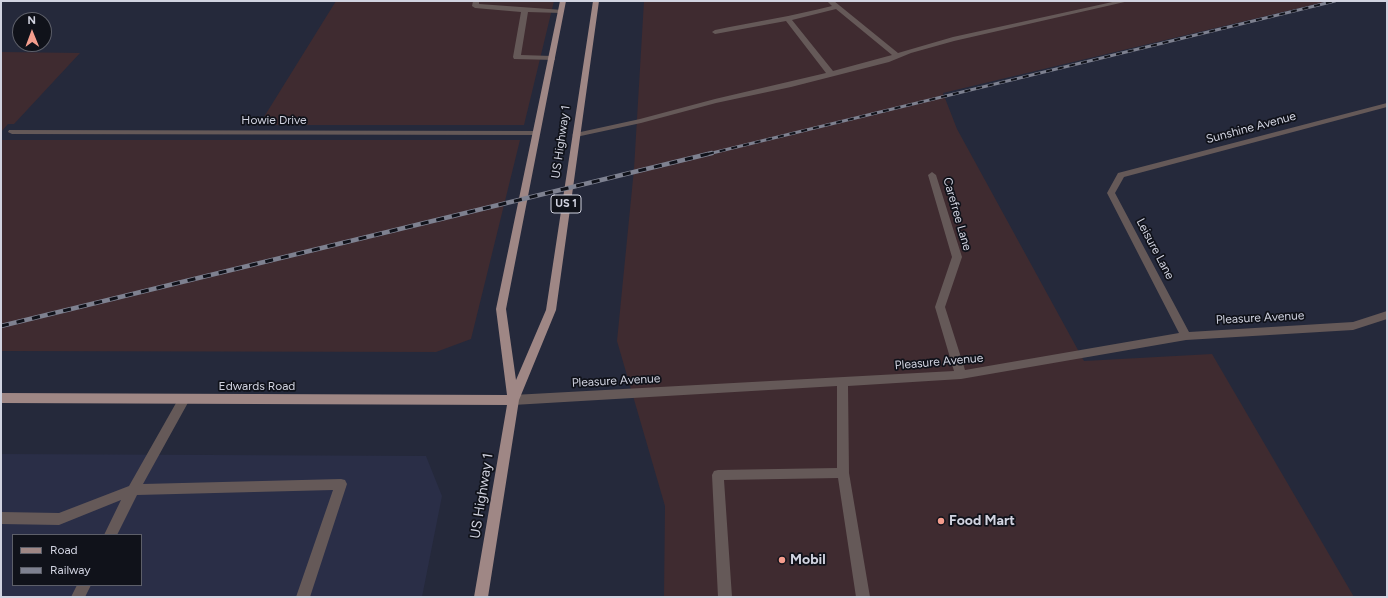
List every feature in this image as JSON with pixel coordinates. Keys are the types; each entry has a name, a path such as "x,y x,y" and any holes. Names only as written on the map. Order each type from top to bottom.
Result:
{"main road":[{"name":"US Highway 1","path":"513,400 501,309 564,1"},
{"name":"US Highway 1","path":"481,597 513,400 551,310 596,1"},
{"name":"Edwards Road","path":"1,398 513,400"}],"street":[{"path":"476,1 476,6 561,11"},
{"path":"830,1 896,55"},
{"path":"576,135 642,121 715,100 788,85 953,39 1126,1"},
{"path":"715,32 775,20 788,19 837,7"},
{"path":"526,10 517,57 552,58"},
{"path":"788,19 831,74"},
{"name":"Sunshine Avenue","path":"1121,175 1387,105"},
{"name":"Howie Drive","path":"12,132 536,133"},
{"name":"Carefree Lane","path":"932,175 957,257 940,307 961,375"},
{"name":"Leisure Lane","path":"1121,175 1111,193 1186,336"},
{"name":"Pleasure Avenue","path":"513,400 961,375 1186,336 1353,326 1387,315"},
{"path":"842,382 843,473 863,597"},
{"path":"111,534 133,490 184,399"},
{"path":"724,597 718,475 843,473"},
{"path":"1,518 59,519 133,490 341,484 303,597"},
{"path":"78,597 84,586"}],"shaded area":[{"path":"336,1 554,1 524,125 259,125"},
{"path":"644,1 1329,1 943,93 957,129 1084,361 1212,354 1354,597 664,597 665,506 617,341 634,169"},
{"path":"1,52 80,53 14,124 8,124 1,132"},
{"path":"1,140 520,140 471,339 436,352 1,351"},
{"path":"1,454 426,456 442,496 422,597 1,597"}],"railway":[{"path":"708,154 1335,1"},
{"path":"1,326 712,153"}],"place":[{"name":"Food Mart","path":"941,521"},
{"name":"Mobil","path":"782,560"}]}
